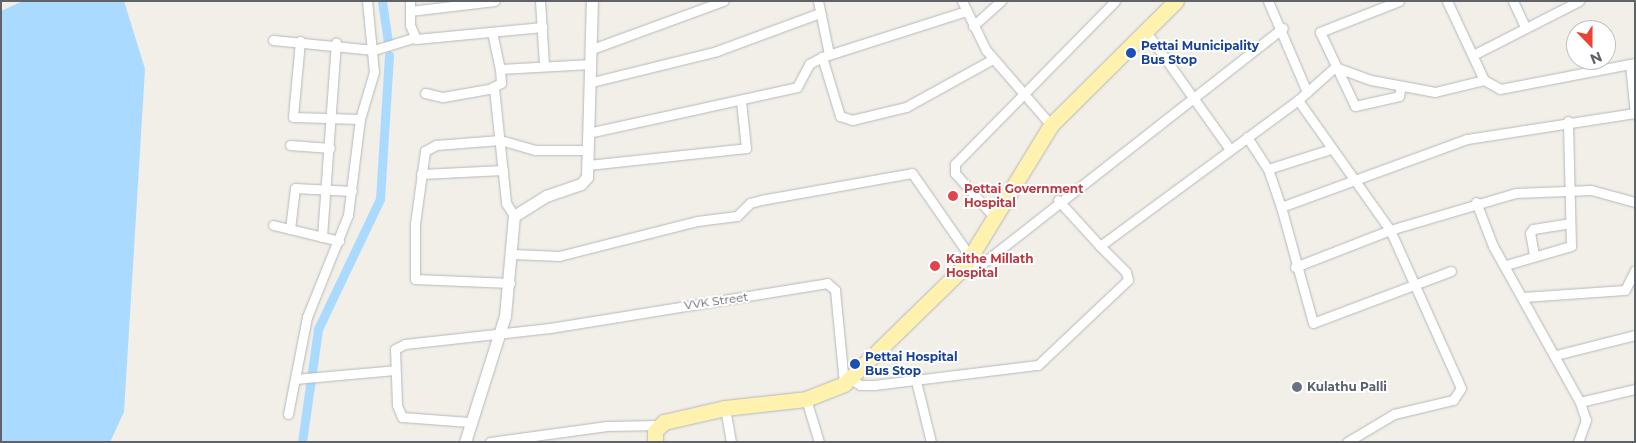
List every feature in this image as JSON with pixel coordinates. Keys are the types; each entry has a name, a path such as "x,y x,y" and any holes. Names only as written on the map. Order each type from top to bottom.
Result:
{"main road":[{"path":"655,442 658,425 725,408 806,399 846,381 967,262 1052,126 1146,33 1173,2"}],"street":[{"path":"288,414 309,309 339,241 352,191 360,119 372,86 374,50 367,1"},
{"path":"410,1 413,38"},
{"path":"410,12 494,1"},
{"path":"540,1 544,65"},
{"path":"514,216 541,198 581,184 588,165 587,150 592,82 592,1"},
{"path":"592,49 723,1"},
{"path":"818,1 825,55 840,116 852,120 906,107 993,59"},
{"path":"962,1 973,26 993,59 1021,96 1052,126"},
{"path":"973,26 1001,1"},
{"path":"994,217 954,168 1021,96 1115,1"},
{"path":"1268,1 1283,28 1307,92"},
{"path":"1399,1 1320,32 1355,106 1399,96 1401,86"},
{"path":"1281,207 1467,139 1568,121 1635,114 1632,64 1500,89 1484,80 1447,1"},
{"path":"1513,1 1525,27"},
{"path":"1473,55 1579,1"},
{"path":"588,132 741,101 797,87 809,64 825,55 966,11"},
{"path":"592,82 717,51 820,14"},
{"path":"273,40 336,43 374,50 413,38 542,27"},
{"path":"513,254 559,256 697,221 737,216 750,203 761,200 912,173 967,262 983,262 1058,200 1190,97 1283,28"},
{"path":"425,93 443,98 493,87 500,83 500,69 492,32"},
{"path":"1146,33 1190,97 1229,148"},
{"path":"300,41 293,117 332,116 360,119"},
{"path":"322,237 328,188 332,116 331,74 336,43"},
{"path":"500,69 544,65 591,64"},
{"path":"1335,66 1401,86 1435,92 1484,80"},
{"path":"1100,246 1229,148 1298,100 1335,66"},
{"path":"465,442 469,422 500,334 510,283 513,254 514,216 507,208 493,87"},
{"path":"1298,100 1390,230 1460,381 1459,395 1442,405 1381,419 1347,442"},
{"path":"588,165 746,148 741,101"},
{"path":"1506,265 1534,255 1571,246 1568,190 1568,121"},
{"path":"1247,137 1268,169 1281,207 1295,267 1313,323 1451,271"},
{"path":"510,283 415,279 424,151 431,146 500,140 535,150 587,150"},
{"path":"290,145 330,148"},
{"path":"1268,169 1331,149"},
{"path":"421,174 503,170"},
{"path":"290,229 295,188 328,188 352,191"},
{"path":"1295,267 1390,230 1476,202 1568,190 1615,194 1635,202"},
{"path":"846,381 865,386 916,382 1043,362 1128,280 1126,272 1058,200"},
{"path":"1476,202 1506,265 1580,402 1586,420 1578,442"},
{"path":"1534,255 1530,232 1533,229 1570,223"},
{"path":"273,225 339,241"},
{"path":"1523,297 1625,290 1635,270"},
{"name":"VVK Street","path":"500,334 827,283 835,290 846,381"},
{"path":"469,422 402,417 397,405 394,354 400,346 500,334"},
{"path":"1556,355 1635,335"},
{"path":"296,379 394,370"},
{"path":"916,382 931,442"},
{"path":"1580,402 1635,389"},
{"path":"806,399 819,442"},
{"path":"725,408 730,442"},
{"path":"490,442 607,426 658,425"}],"water":[{"path":"23,1 124,1 145,69 124,412 110,442 1,442 1,11"}],"waterway":[{"path":"382,1 388,42"},
{"path":"302,442 318,329 380,199 389,55"}],"place":[{"name":"Pettai Municipality Bus Stop","path":"1131,53"},
{"name":"Pettai Government Hospital","path":"953,196"},
{"name":"Kaithe Millath Hospital","path":"935,266"},
{"name":"Pettai Hospital Bus Stop","path":"855,364"},
{"name":"Kulathu Palli","path":"1297,387"}]}
